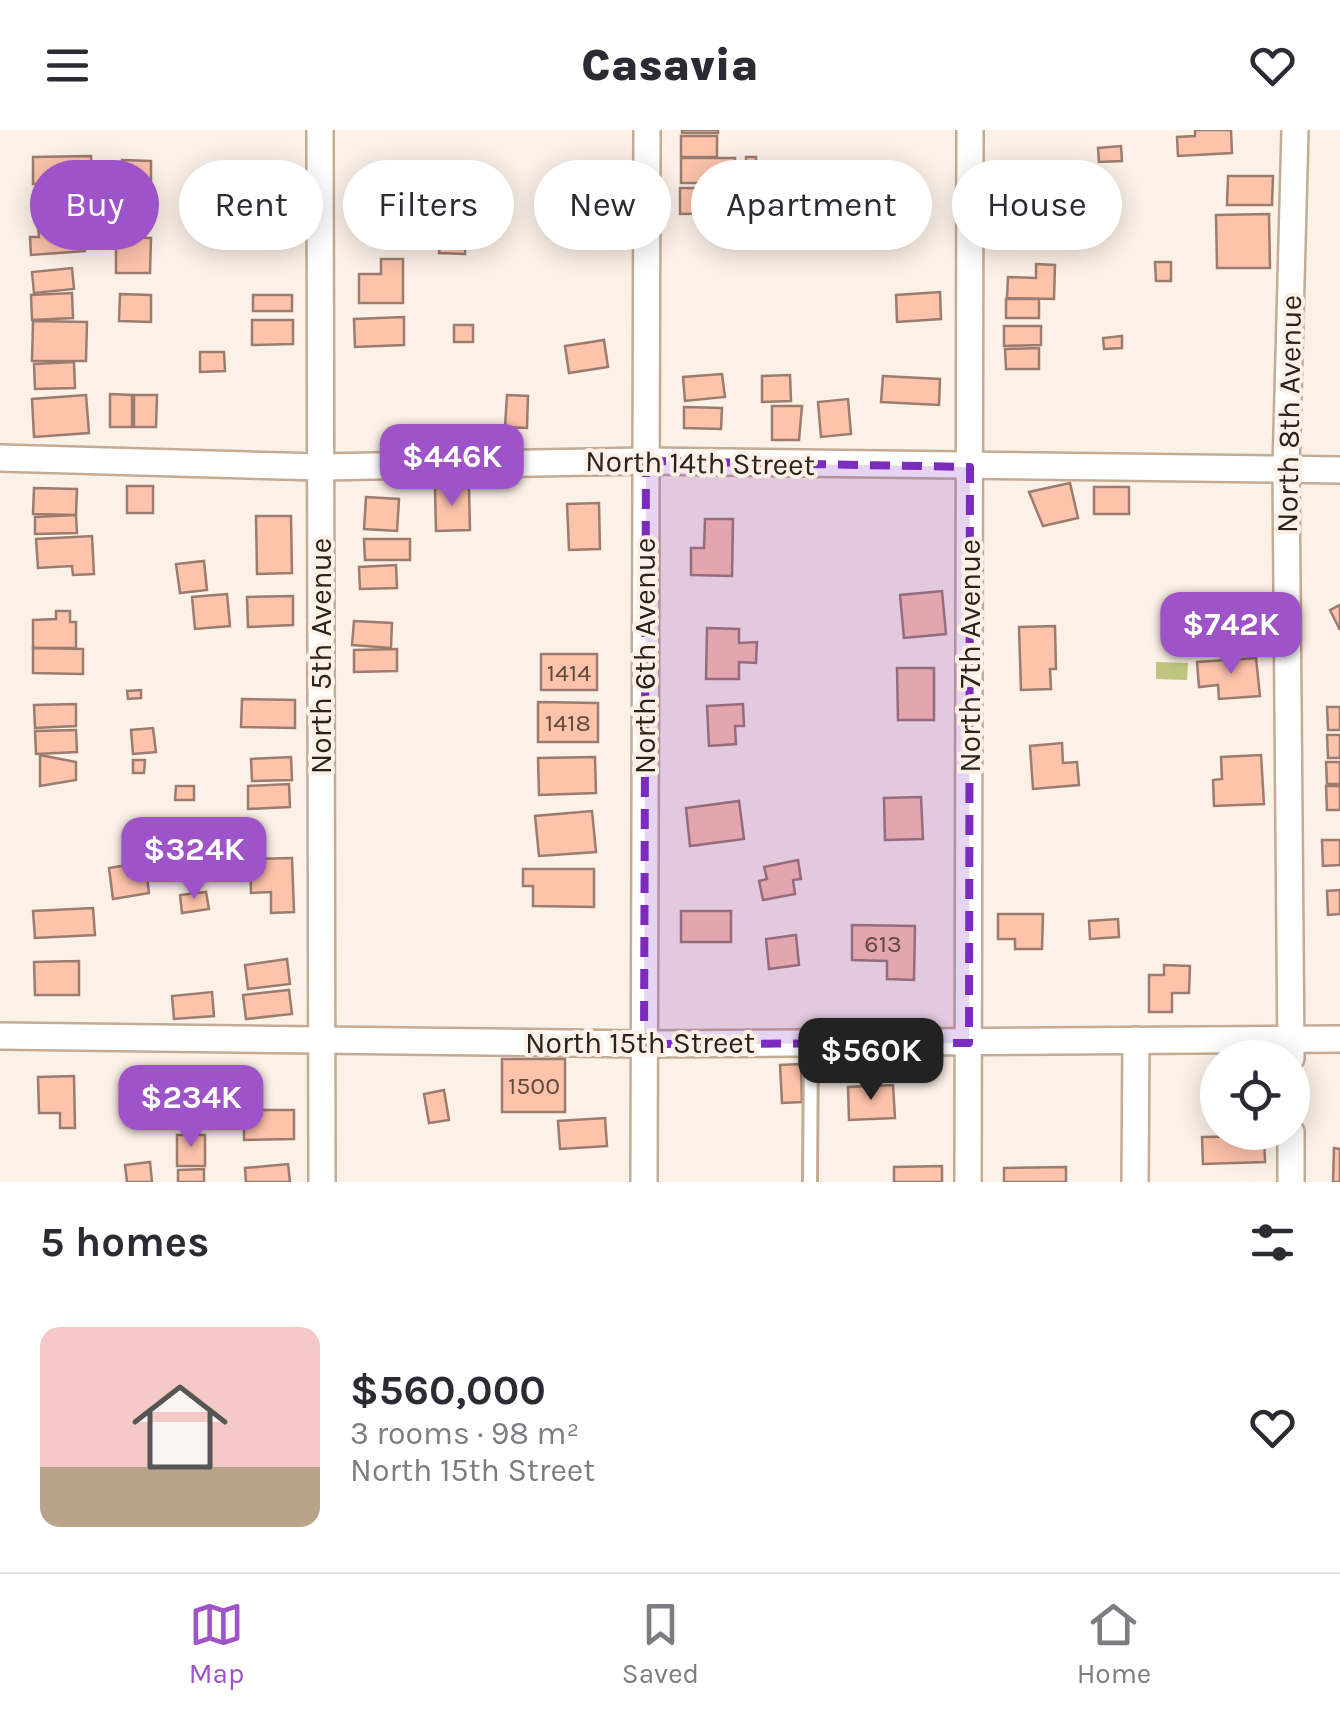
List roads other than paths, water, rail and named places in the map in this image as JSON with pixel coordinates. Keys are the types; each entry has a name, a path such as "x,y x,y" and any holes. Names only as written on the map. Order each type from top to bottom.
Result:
{"street":[{"name":"North 5th Avenue","path":"320,130 322,1182"},
{"name":"North 6th Avenue","path":"644,1182 647,130"},
{"name":"North 7th Avenue","path":"968,1182 970,130"},
{"name":"North 8th Avenue","path":"1291,1040 1286,470 1295,130"},
{"name":"North 14th Street","path":"0,458 320,467 646,460 1340,470"},
{"name":"North 15th Street","path":"0,1036 644,1044 1136,1040 1200,1043"},
{"path":"1135,1182 1136,1040"},
{"name":"North 15th Street","path":"1310,1045 1340,1040"},
{"path":"1291,1150 1291,1182"}],"lane":[{"path":"810,1182 811,1043"}]}
